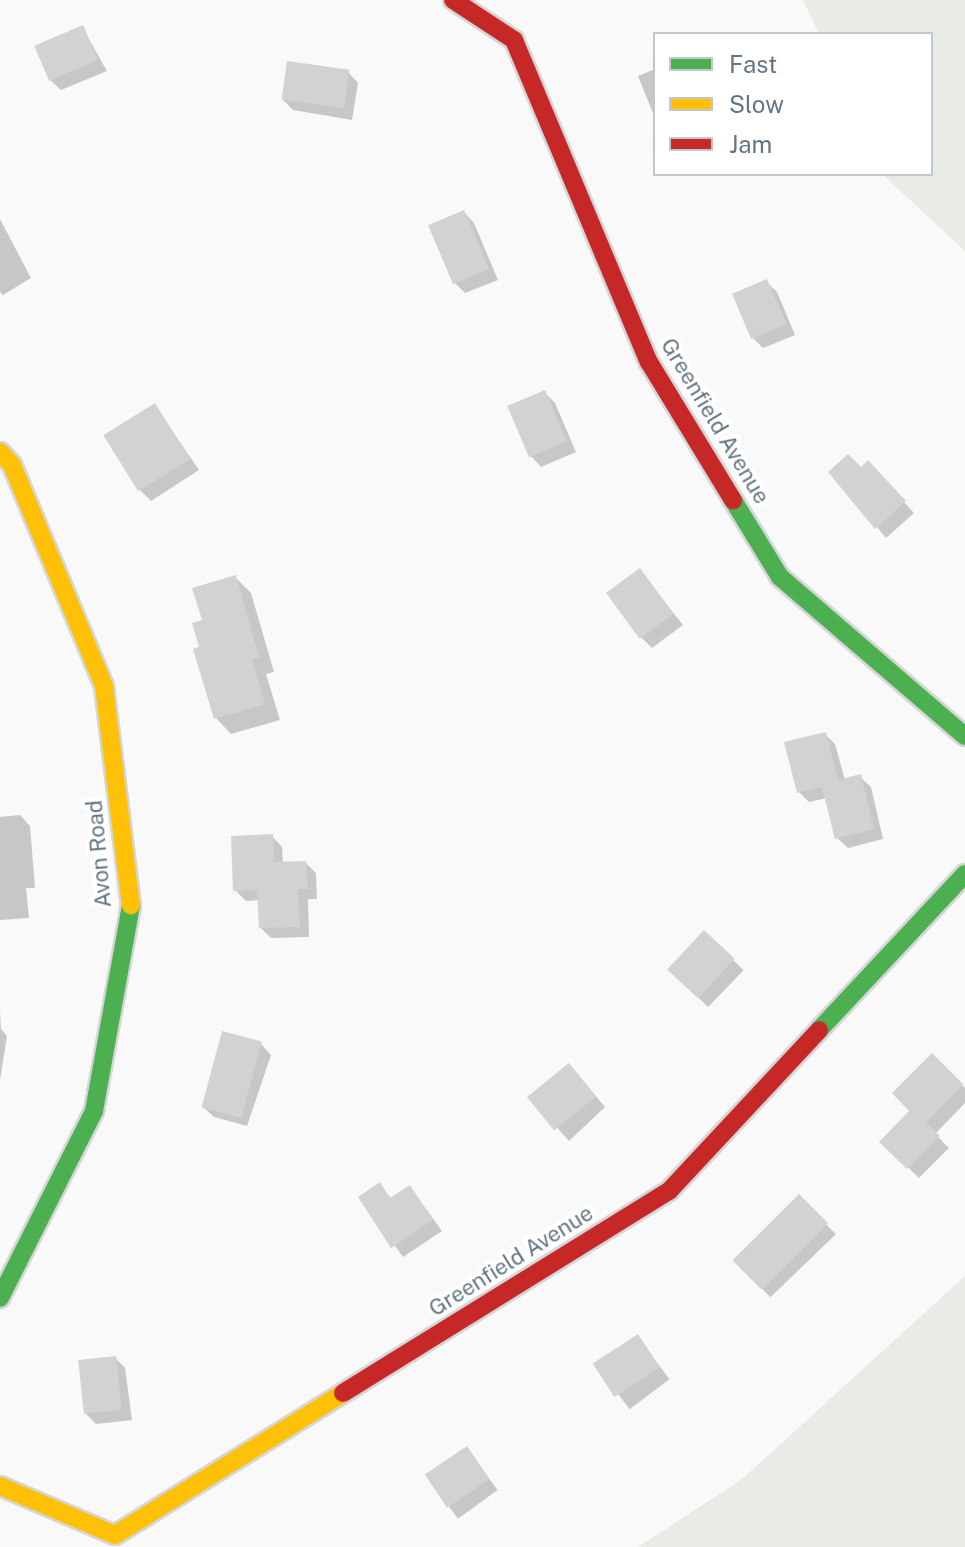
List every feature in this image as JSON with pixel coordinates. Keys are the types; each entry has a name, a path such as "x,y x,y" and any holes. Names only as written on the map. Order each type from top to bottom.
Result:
{"street":[{"name":"Greenfield Avenue","path":"453,0 514,40 649,362 780,577 965,736"},
{"name":"Avon Road","path":"0,452 12,465 104,686 131,903 94,1111 0,1298"},
{"name":"Greenfield Avenue","path":"0,1486 115,1535 669,1191 965,874"}],"shaded area":[{"path":"803,0 965,0 965,251 884,176 933,176 933,32 818,32"},
{"path":"965,1276 965,1547 638,1547 741,1480"}],"building":[{"path":"83,25 98,60 49,81 34,46"},
{"path":"287,61 349,70 344,108 282,100"},
{"path":"464,210 489,269 453,284 428,225"},
{"path":"767,279 786,324 751,339 732,294"},
{"path":"545,390 567,442 529,458 507,406"},
{"path":"155,403 190,459 138,491 103,435"},
{"path":"848,454 861,467 868,460 906,501 875,529 828,472"},
{"path":"640,568 674,614 640,639 606,593"},
{"path":"236,575 259,657 252,659 265,704 214,719 193,649 199,647 192,623 202,620 192,588"},
{"path":"826,732 838,780 861,774 874,829 835,839 822,787 797,793 784,742"},
{"path":"273,834 274,862 306,861 308,889 298,889 300,927 259,928 257,890 233,891 231,836"},
{"path":"704,930 735,959 698,998 667,969"},
{"path":"222,1031 262,1042 241,1118 202,1107"},
{"path":"932,1053 963,1084 926,1123 940,1136 907,1169 879,1142 909,1111 892,1093"},
{"path":"569,1063 596,1096 554,1130 527,1097"},
{"path":"380,1182 390,1198 410,1185 433,1220 391,1248 358,1197"},
{"path":"799,1194 828,1223 762,1289 733,1260"},
{"path":"638,1334 660,1368 614,1397 593,1363"},
{"path":"116,1356 122,1410 84,1414 78,1360"},
{"path":"467,1446 489,1479 447,1508 425,1475"}],"traffic: fast":[{"path":"733,500 780,577 965,736"},
{"path":"819,1030 965,874"},
{"path":"0,1298 94,1111 131,905"}],"traffic: slow":[{"path":"0,452 12,465 104,686 131,905"},
{"path":"0,1486 115,1535 343,1393"}],"traffic: jam":[{"path":"453,0 514,40 649,362 733,500"},
{"path":"343,1393 669,1191 819,1030"}]}
